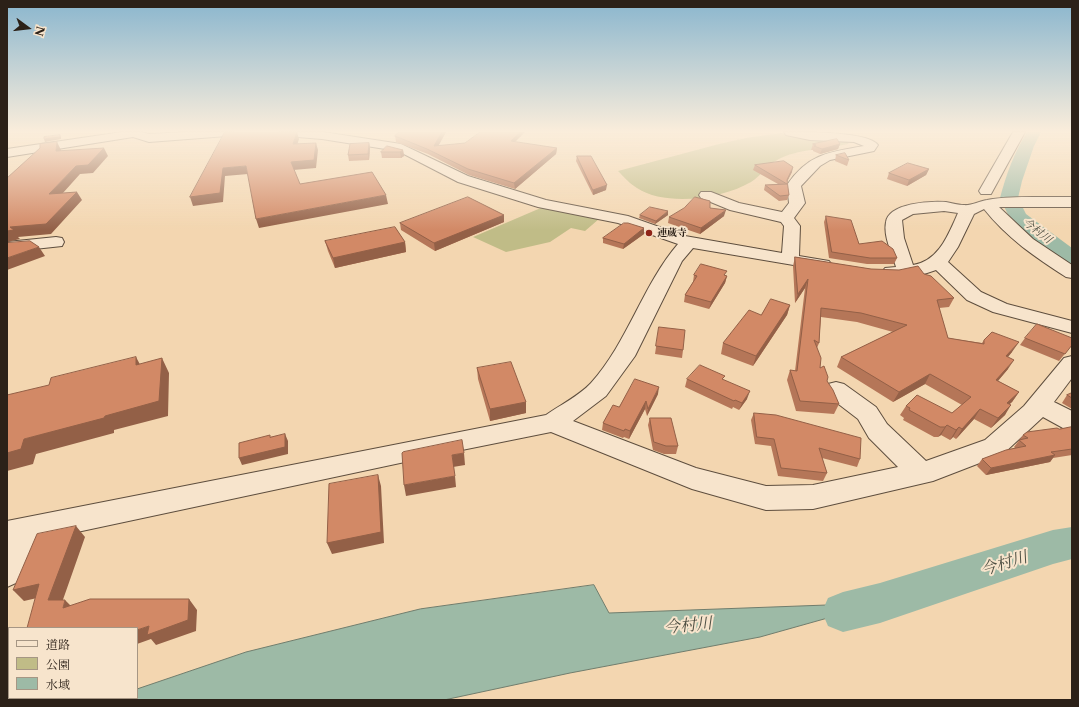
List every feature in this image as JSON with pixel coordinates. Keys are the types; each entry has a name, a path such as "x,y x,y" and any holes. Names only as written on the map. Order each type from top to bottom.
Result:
{"street":[{"path":"436,165 471,182 543,204 622,219 688,242 836,267"},
{"path":"786,218 797,203 794,185 813,165"},
{"path":"990,200 1004,165"},
{"path":"706,195 735,207 786,218 792,226 790,260"},
{"path":"990,200 1003,223 1027,244 1072,273"},
{"path":"874,272 894,272 922,267 949,246 967,211 990,200 1072,202"},
{"path":"967,211 949,206 932,206 908,210 896,215 894,219 895,237 922,267 974,296 1000,308 1072,327"},
{"path":"7,247 56,242"},
{"path":"7,572 16,532 439,444 553,423 598,390 622,356 674,260 688,242"},
{"path":"553,423 692,478 766,498 814,497 933,470 994,447 1039,404 1072,363"},
{"path":"836,390 867,413 878,431 921,472"},
{"path":"1039,404 1072,422"}],"green space":[{"path":"640,165 770,165 758,177 739,188 710,196 678,199 649,194 634,186 618,171"},
{"path":"543,207 599,219 585,231 571,228 550,242 506,252 473,237"}],"water":[{"path":"594,585 609,613 881,603 760,637 570,673 444,700 105,700 138,699 138,689 246,652 420,609"}],"building":[{"path":"21,165 88,165 76,166 49,194 77,192 46,224 10,227 14,230 7,231 7,178"},
{"path":"207,165 292,165 300,184 372,172 386,195 256,219 246,166 223,168 220,193 190,197"},
{"path":"460,165 536,165 514,183 468,169"},
{"path":"581,165 596,165 607,185 593,190"},
{"path":"755,165 790,165 793,167 787,180 789,195 780,196 765,185 787,184"},
{"path":"904,165 915,165 929,169 909,180 889,173"},
{"path":"468,197 504,215 434,243 400,223"},
{"path":"695,197 710,201 710,208 726,210 701,228 669,217 684,208"},
{"path":"650,207 668,211 656,221 640,215"},
{"path":"826,216 851,220 859,244 882,241 893,249 897,258 870,258 832,252"},
{"path":"624,223 644,228 624,244 603,238"},
{"path":"395,227 405,242 333,258 325,241"},
{"path":"30,241 39,247 7,258 7,243"},
{"path":"795,257 871,269 899,270 918,266 924,274 931,276 954,298 937,300 948,338 984,344 984,340 992,332 1019,342 1006,356 1014,360 996,380 1019,392 1007,403 1011,405 998,418 980,409 962,429 959,427 956,430 947,425 945,427 940,427 909,410 910,408 906,406 917,395 952,413 971,397 930,374 899,392 841,357 907,325 861,313 821,308 819,343 814,340 821,358 820,368 824,366 828,377 827,381 839,404 800,401 790,370 797,371 808,279 798,294"},
{"path":"701,264 727,271 724,275 727,276 711,302 685,295 697,276 694,275"},
{"path":"771,299 790,305 756,356 723,343 749,310 761,315"},
{"path":"1037,324 1072,338 1072,345 1065,354 1025,338"},
{"path":"659,327 685,330 683,350 656,346"},
{"path":"136,357 136,365 162,358 159,401 105,416 104,418 24,439 21,449 7,453 7,395 49,385 51,378"},
{"path":"511,362 526,402 490,409 477,368"},
{"path":"700,365 725,376 722,379 750,391 742,403 735,400 734,401 687,379"},
{"path":"635,379 659,387 648,409 646,401 630,431 625,429 624,431 603,423 613,405 619,407"},
{"path":"1072,393 1072,398 1067,395"},
{"path":"754,413 776,415 861,438 860,459 819,448 827,473 781,468 774,439 757,437"},
{"path":"650,418 671,418 678,446 666,446 654,442"},
{"path":"1072,427 1072,449 1051,452 1055,455 991,468 982,459 1006,450 1026,446 1019,440 1028,438 1023,435 1027,432"},
{"path":"285,434 285,447 239,458 239,443 270,435 270,437"},
{"path":"462,440 464,453 452,455 455,476 404,485 403,452"},
{"path":"378,475 381,532 327,543 329,484"},
{"path":"76,526 48,600 65,600 63,608 90,599 189,599 188,620 147,635 149,626 138,630 138,627 27,627 39,584 13,590 37,534"}],"waterway":[{"name":"今村川","path":"1019,165 1009,198 1018,217 1072,258"},
{"name":"今村川","path":"843,612 880,603 1053,547 1072,543"}],"place":[{"name":"連蔵寺","path":"649,233"}]}
